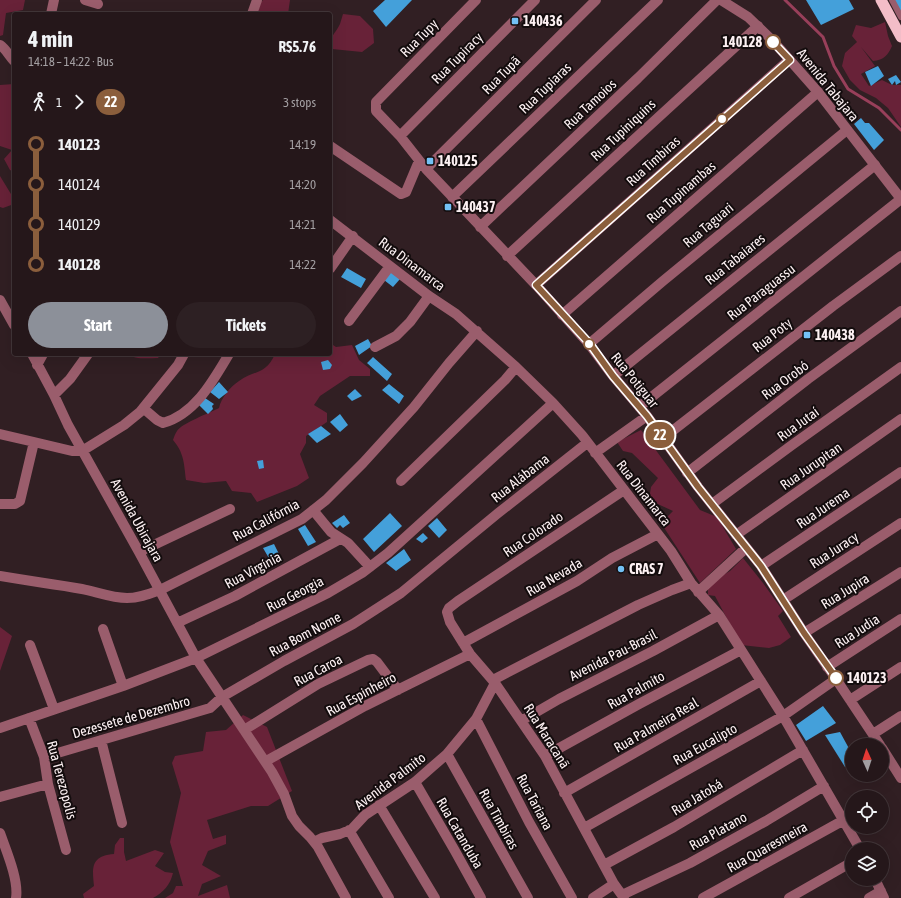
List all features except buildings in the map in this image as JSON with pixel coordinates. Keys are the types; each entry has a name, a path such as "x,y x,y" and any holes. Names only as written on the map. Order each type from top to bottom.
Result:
{"highway":[{"path":"881,0 901,36"}],"street":[{"path":"51,12 54,0"},
{"path":"85,0 98,4"},
{"path":"253,12 257,0"},
{"name":"Rua Tupy","path":"382,96 476,0"},
{"name":"Rua Tupiracy","path":"400,136 535,0"},
{"name":"Rua Tupã","path":"422,165 596,0"},
{"name":"Rua Tupiaras","path":"452,197 658,0"},
{"name":"Rua Tamoios","path":"480,226 638,78 717,0"},
{"name":"Avenida Tabajara","path":"721,0 748,17 790,60 818,92 901,199"},
{"name":"Rua Tupiniquins","path":"508,256 758,26"},
{"path":"0,45 12,59"},
{"name":"Rua Timbiras","path":"536,285 790,60"},
{"name":"Rua Tupinambas","path":"562,315 818,92"},
{"name":"Rua Potiguar","path":"382,96 376,102 376,111 400,136 422,165 590,344 613,376 647,416 687,472 761,566 804,633 876,738"},
{"name":"Rua Taguari","path":"590,344 675,271 847,130"},
{"path":"332,147 401,194 406,192 422,165"},
{"name":"Rua Tabaiares","path":"613,376 875,165"},
{"name":"Rua Paraguassu","path":"639,407 901,199"},
{"name":"Rua Dinamarca","path":"332,221 353,236 429,296 446,306 477,331 516,367 582,435 671,550 691,583 718,615 783,716 856,842"},
{"path":"332,266 353,236"},
{"name":"Rua Poty","path":"662,439 827,311 901,256"},
{"path":"349,321 390,266"},
{"path":"375,347 396,336 410,322 429,296"},
{"path":"0,300 12,319"},
{"name":"Rua Orobó","path":"687,472 808,379 901,311"},
{"name":"Rua Califórnia","path":"0,576 96,591 112,596 127,598 144,596 160,590 302,519 326,500 363,464 414,407 477,331"},
{"name":"Avenida Ubirajara","path":"33,356 82,451 160,590 196,658 266,761 284,794 292,816 298,826 314,842 346,898"},
{"path":"37,365 43,356"},
{"path":"54,395 70,379 87,356"},
{"path":"0,434 72,451 82,451 124,425 142,410 178,365 183,356"},
{"path":"142,410 163,423 179,417 200,398 228,356"},
{"path":"401,481 505,380 516,367"},
{"name":"Rua Jutaí","path":"712,504 901,367"},
{"name":"Rua Georgia","path":"0,728 123,686 196,658 328,593 370,567 388,553 553,404"},
{"path":"595,453 647,416"},
{"name":"Rua Jurupitan","path":"736,535 901,419"},
{"path":"0,504 15,504 20,500 34,442"},
{"name":"Rua Alábama","path":"401,594 587,443"},
{"name":"Rua Jurema","path":"761,566 901,472"},
{"name":"Rua Colorado","path":"458,601 624,490"},
{"path":"139,552 230,509"},
{"path":"313,510 325,526 340,539 348,543 370,567"},
{"name":"Rua Juracy","path":"783,600 901,523"},
{"name":"Rua Nevada","path":"463,643 577,581 612,558 658,534"},
{"name":"Rua Virgínia","path":"177,623 235,596 340,539"},
{"path":"698,592 746,548"},
{"name":"Rua Jupira","path":"804,633 901,572"},
{"path":"494,682 638,605 691,583"},
{"name":"Rua Bom Nome","path":"222,697 284,661 353,624 401,594"},
{"name":"Rua Maracanã","path":"458,601 449,608 447,612 463,643 470,654 494,682 545,756 614,884 623,897"},
{"name":"Avenida Pau-Brasil","path":"521,721 559,699 653,651 718,615"},
{"name":"Rua Judia","path":"827,667 901,620"},
{"path":"103,629 123,686"},
{"path":"30,645 54,709"},
{"name":"Rua Palmito","path":"545,756 741,650"},
{"name":"Rua Espinheiro","path":"266,761 334,723 470,654"},
{"name":"Rua Caroa","path":"244,730 318,684 368,660 373,659 377,662 398,690"},
{"path":"850,700 901,667"},
{"name":"Rua Eucalipto","path":"584,828 783,716 836,679"},
{"name":"Rua Palmeira Real","path":"564,793 761,681"},
{"name":"Avenida Palmito","path":"314,842 322,838 350,830 365,815 415,782 447,754 476,718 494,682"},
{"name":"Dezessete de Dezembro","path":"44,757 210,708 222,697"},
{"path":"873,734 901,716"},
{"name":"Rua Terezopolis","path":"29,718 44,757 48,784 66,850"},
{"name":"Rua Tariana","path":"476,718 511,788 572,898"},
{"path":"101,740 122,823"},
{"name":"Rua Jatobá","path":"604,865 674,827 803,750"},
{"name":"Rua Timbiras","path":"447,754 528,898"},
{"path":"889,755 897,764 901,778"},
{"name":"Rua Catanduba","path":"415,782 480,898"},
{"path":"0,797 48,784"},
{"name":"Rua Platano","path":"623,897 690,863 766,821 824,786"},
{"path":"379,805 435,898"},
{"name":"Rua Quaresmeira","path":"703,898 844,820"},
{"path":"350,830 389,898"},
{"path":"0,833 14,876 16,898"},
{"path":"789,898 845,866"},
{"path":"594,898 614,884"},
{"path":"869,898 882,895"}],"lane":[{"path":"892,0 901,17"}],"shaded area":[{"path":"0,0 25,0 23,10 6,13 3,35 0,36"},
{"path":"263,0 290,0 288,12 258,12"},
{"path":"343,14 360,16 373,29 374,43 362,52 332,49 332,38 340,24"},
{"path":"885,22 892,46 889,52 880,60 873,61 861,47 875,66 861,74 869,86 882,80 892,85 901,85 901,127 888,108 876,98 860,90 850,80 842,66 845,53 857,42 852,36 856,25 871,28"},
{"path":"12,84 12,150 0,146 0,85"},
{"path":"12,150 12,171 10,170 4,159"},
{"path":"0,176 12,196 12,205 3,208 0,207"},
{"path":"332,344 336,347 352,345 359,360 370,369 370,376 350,376 320,396 314,405 327,413 327,422 306,436 306,443 300,454 309,478 297,486 257,502 251,493 232,491 226,481 204,483 186,480 184,463 179,449 173,440 176,432 184,425 219,408 226,393 232,386 244,378 264,369 274,356 332,356"},
{"path":"131,356 160,356 158,358"},
{"path":"641,430 700,510 717,517 736,549 700,583 661,523 673,511 649,500 651,487 658,478 632,453 623,451 617,442"},
{"path":"743,558 783,611 778,616 791,637 780,645 769,648 741,645 715,596 708,595 708,588 730,571"},
{"path":"0,627 12,636 0,671"},
{"path":"243,715 267,727 292,791 268,806 251,806 207,820 213,839 226,835 226,844 208,851 202,865 221,876 202,884 198,896 227,885 230,898 165,898 173,893 176,886 183,886 170,842 181,793 172,763 175,756 203,751 206,732 226,730"},
{"path":"120,838 124,838 124,852 126,861 155,850 164,853 155,866 165,872 173,873 168,885 163,891 153,898 84,898 83,894 94,886 93,868 97,860 106,855 114,854 115,845"}],"waterway":[{"path":"785,0 823,37 834,66 848,89 879,108 901,130"}],"bus line":[{"name":"22","path":"773,42 790,60 729,112 536,285 590,344 613,376 647,416 662,439 698,487 761,566 804,633 836,678"}],"place":[{"name":"140436","path":"515,21"},
{"name":"140128","path":"773,42"},
{"name":"140125","path":"430,161"},
{"name":"140437","path":"448,207"},
{"name":"140438","path":"807,335"},
{"name":"CRAS 7","path":"621,569"},
{"name":"140123","path":"836,678"}]}
